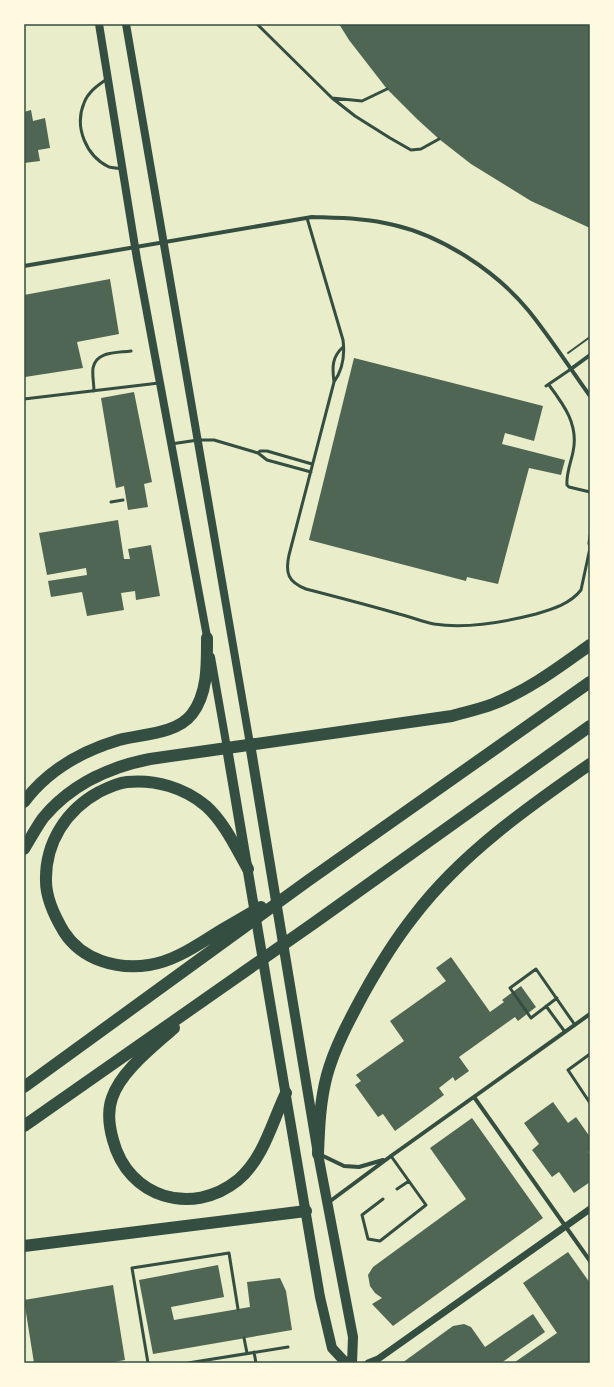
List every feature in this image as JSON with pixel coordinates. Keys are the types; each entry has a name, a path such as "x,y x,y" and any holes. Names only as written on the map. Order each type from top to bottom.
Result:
{"highway":[{"path":"24,802 55,770 81,755 119,740 173,728 186,721 197,707 204,687 207,662 207,638"},
{"path":"24,850 43,818 79,785 96,776 130,763 250,744 452,716 501,700 539,681 590,645"},
{"path":"24,1087 222,945 309,880 590,682"},
{"path":"24,1126 314,923 590,726"},
{"path":"318,1154 323,1093 334,1053 347,1024 374,975 400,934 437,889 461,864 520,814 590,764"},
{"path":"248,869 225,828 206,806 182,790 155,782 126,782 108,788 92,796 66,818 57,833 47,866 46,882 50,902 58,922 68,938 77,948 88,956 108,964 130,966 150,965 171,959 197,946 224,928 309,880"},
{"path":"229,982 150,1050 130,1071 116,1090 112,1099 109,1115 115,1146 122,1163 130,1175 139,1183 159,1194 183,1199 200,1198 214,1194 238,1179 256,1158 286,1093"},
{"path":"24,1246 306,1210"}],"main road":[{"path":"99,24 135,247 227,748 320,1297 332,1348 346,1363"},
{"path":"126,24 250,744 318,1154 353,1337 352,1363"}],"street":[{"path":"24,266 261,224 307,218 355,218 394,225 433,238 472,260 503,284 527,309 590,396"},
{"path":"571,369 590,355"},
{"path":"328,1202 590,1014"},
{"path":"474,1097 590,1260"},
{"path":"318,1154 344,1166 359,1167 387,1159"},
{"path":"368,1363 378,1359 590,1209"}],"lane":[{"path":"257,24 332,98 355,116 411,150 421,149 439,139"},
{"path":"107,79 98,84 84,103 81,115 81,132 87,148 98,160 110,167 122,169"},
{"path":"332,98 362,101 387,89"},
{"path":"307,218 343,340 344,357 340,372 334,382 286,567 288,575 292,581 306,589 434,624 469,625 501,622 558,608 571,600 581,590 590,548 590,536"},
{"path":"334,382 332,367 336,354 343,347"},
{"path":"94,391 93,369 96,360 101,356 131,351"},
{"path":"571,369 548,385 563,404 574,427 574,450 567,476 567,485 569,487 590,492"},
{"path":"24,399 159,383"},
{"path":"171,444 198,440 214,440 258,453 267,460 311,472"},
{"path":"258,453 260,451 267,452 312,464"},
{"path":"111,502 123,500"},
{"path":"557,998 531,1018 510,988 536,970 557,998 575,1025"},
{"path":"546,1006 565,1032"},
{"path":"590,1054 568,1070 590,1103"},
{"path":"383,1199 362,1214 368,1239 380,1241 426,1205 391,1156"},
{"path":"397,1189 409,1181"},
{"path":"148,1363 132,1268 229,1253 238,1309"},
{"path":"244,1338 247,1353"},
{"path":"188,1363 288,1347"},
{"path":"254,1352 256,1363"}],"path":[{"path":"562,357 590,337"}],"building":[{"path":"339,24 590,24 590,228 531,201 471,164 439,139 387,89 349,40"},
{"path":"31,110 33,121 45,118 50,148 38,150 40,161 24,163 24,112"},
{"path":"110,279 119,334 77,342 83,368 25,377 24,295"},
{"path":"354,358 543,406 534,441 505,433 502,444 565,460 561,475 529,468 498,584 467,577 466,581 309,540"},
{"path":"134,392 152,482 144,484 148,507 128,510 124,486 116,488 101,398"},
{"path":"118,520 124,559 130,559 128,549 151,545 160,596 136,600 135,591 121,593 124,610 87,616 82,592 51,597 48,581 87,575 86,568 47,575 39,533"},
{"path":"451,957 490,1012 504,1002 502,1000 521,986 536,1007 518,1021 515,1017 459,1057 469,1071 455,1081 453,1077 439,1088 444,1095 395,1131 383,1114 378,1117 355,1085 361,1081 356,1075 404,1041 390,1021 446,981 436,968"},
{"path":"553,1102 568,1123 576,1117 590,1137 590,1150 588,1152 590,1155 590,1182 574,1193 559,1172 552,1177 532,1150 539,1144 524,1123"},
{"path":"472,1118 543,1218 393,1326 372,1304 382,1298 375,1293 370,1286 368,1275 373,1267 466,1199 430,1148"},
{"path":"568,1252 590,1283 590,1363 516,1363 515,1362 557,1333 523,1283"},
{"path":"218,1265 224,1297 171,1307 174,1320 250,1307 247,1282 280,1278 286,1291 292,1330 153,1354 139,1280"},
{"path":"113,1285 125,1360 108,1363 34,1363 24,1300"},
{"path":"533,1314 545,1332 501,1363 402,1363 453,1326 464,1324 471,1327 485,1347"}]}
